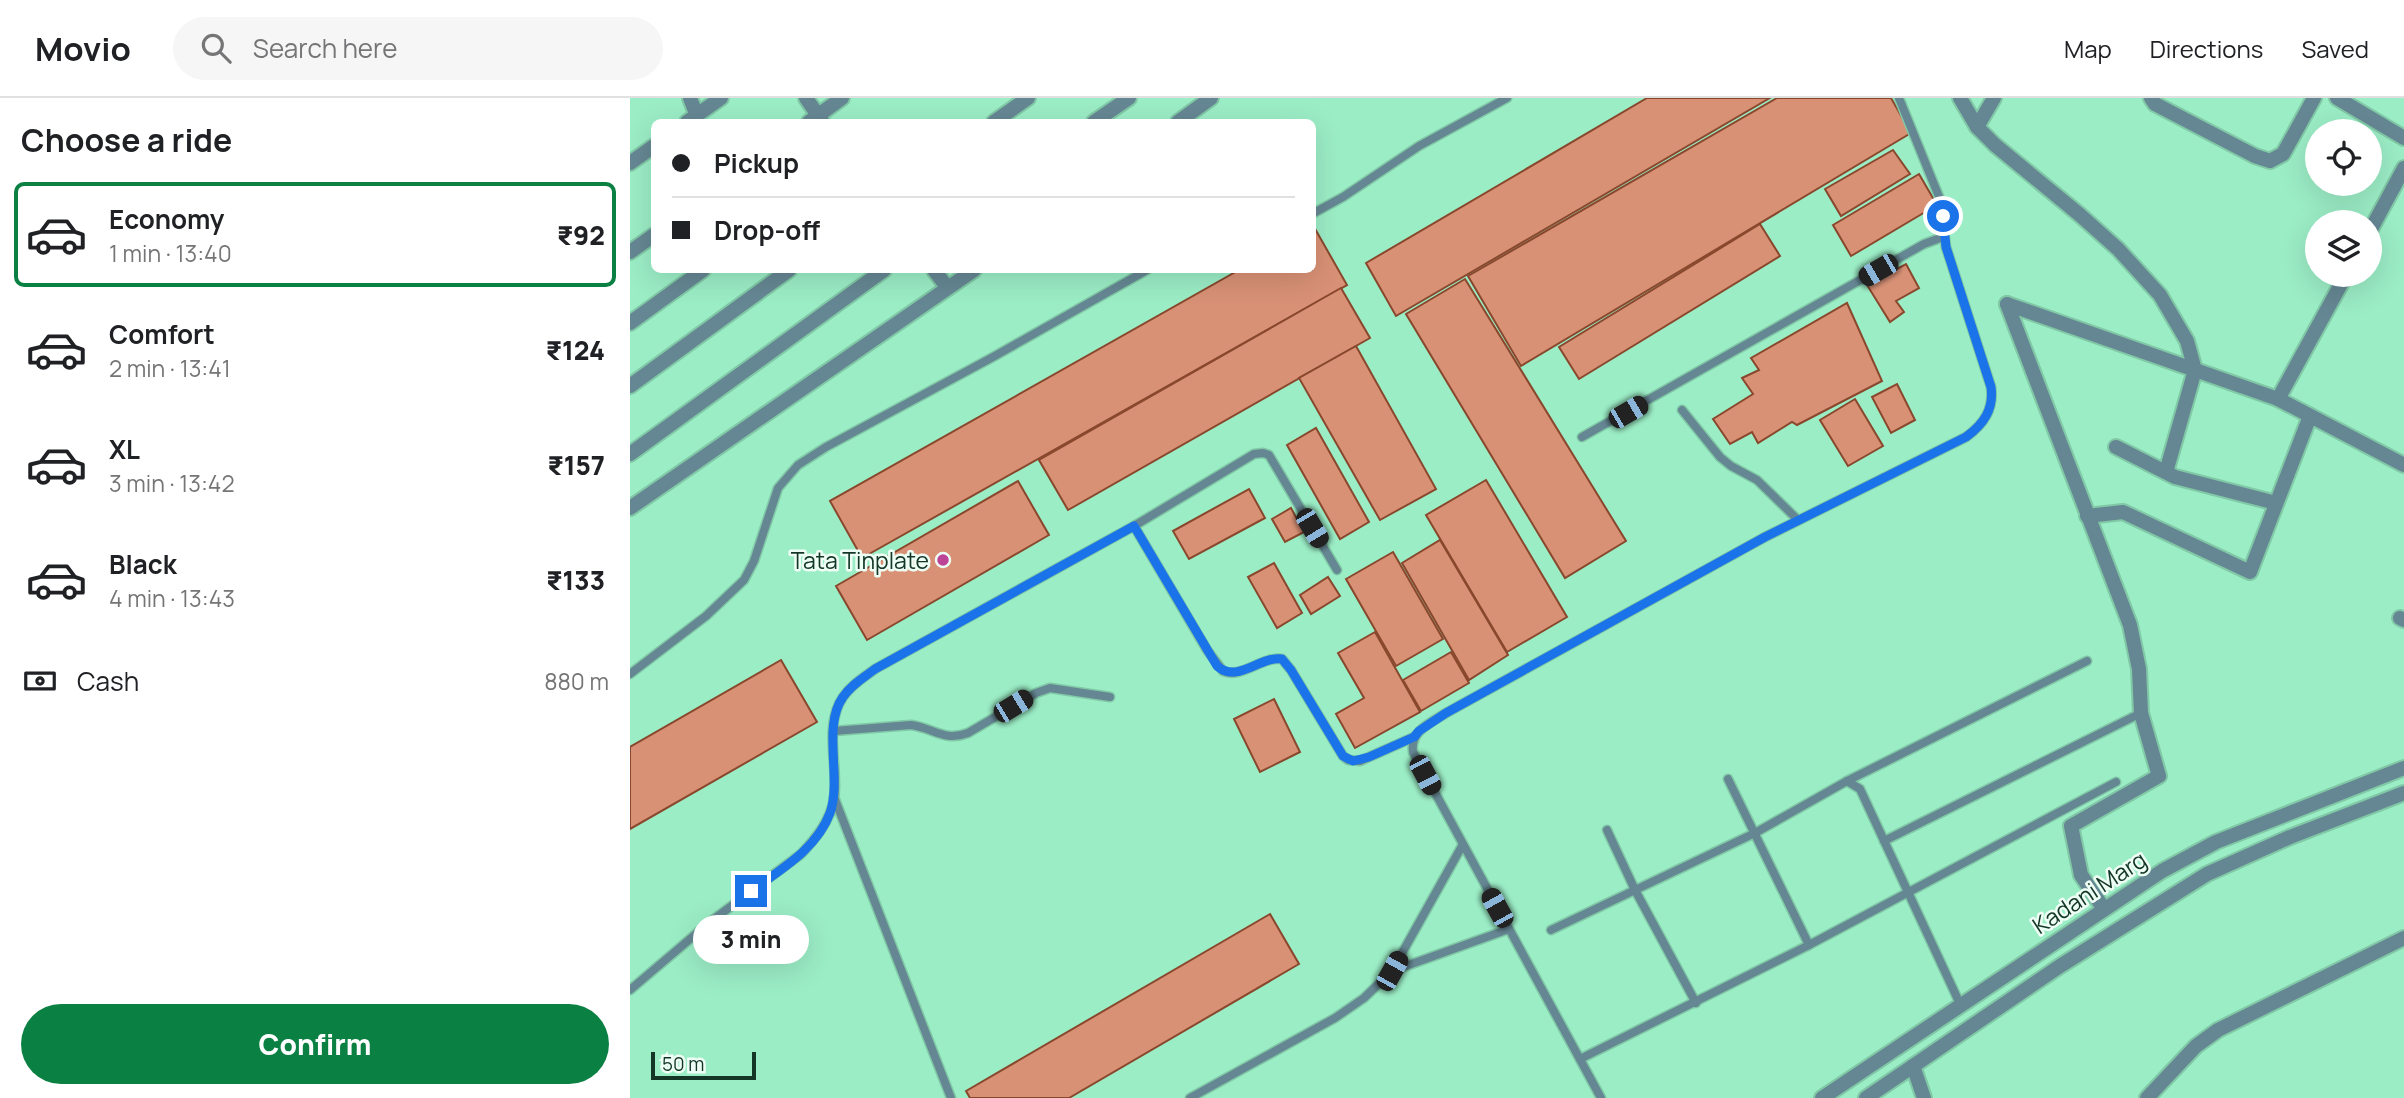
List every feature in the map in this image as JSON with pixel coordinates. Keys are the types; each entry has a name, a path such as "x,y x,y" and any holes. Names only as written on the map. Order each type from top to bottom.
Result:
{"street":[{"path":"690,98 692,119"},
{"path":"692,119 721,98"},
{"path":"806,98 816,119"},
{"path":"818,119 842,98"},
{"path":"998,119 1028,98"},
{"path":"1098,119 1129,98"},
{"path":"1182,119 1211,98"},
{"path":"1960,98 1978,127 1994,145 2108,240 2160,295 2187,341 2195,370 2166,472"},
{"path":"1978,127 1994,98"},
{"path":"2151,98 2155,104 2166,110 2255,156 2270,161 2283,153 2314,98"},
{"path":"2337,98 2404,138"},
{"path":"630,163 651,148"},
{"path":"2381,210 2404,168"},
{"path":"630,252 651,237"},
{"path":"630,323 699,273"},
{"path":"630,386 785,273"},
{"path":"630,454 880,273"},
{"path":"936,273 947,287"},
{"path":"630,508 969,273"},
{"path":"2278,399 2339,287"},
{"path":"2104,909 2081,875 2071,826 2159,776 2141,713 2138,669 2130,625 2007,304 2278,399 2404,465"},
{"path":"2087,516 2123,512 2250,572 2310,416"},
{"path":"2116,447 2166,472 2218,489 2276,503"},
{"name":"Kadani Marg","path":"1822,1098 2162,871 2216,842 2404,768"},
{"name":"Kadani Marg","path":"1866,1098 2060,966 2207,874 2290,837 2404,793"},
{"path":"2147,1098 2196,1046 2218,1030 2404,938"},
{"path":"1913,1066 1924,1098"}],"lane":[{"path":"1316,212 1419,146 1507,98"},
{"path":"1134,526 1207,650 1223,671 1236,673 1270,660 1282,659 1343,756 1348,760 1360,761 1414,737 1446,713 1798,520 1966,437 1978,428 1987,416 1992,400 1991,387 1943,237 1940,199 1899,98"},
{"path":"1582,438 1924,244 1943,237"},
{"path":"630,674 706,616 744,580 754,561 778,488 798,465 1142,273"},
{"path":"1682,410 1720,457 1757,480 1798,520"},
{"path":"630,990 710,922 801,854 824,826 834,797 835,715 841,699 853,685 875,669 1134,526 1245,458 1263,453 1269,455 1337,570"},
{"path":"1551,930 1755,833 1847,781 2087,661"},
{"path":"834,732 911,725 946,737 957,737 1049,688 1110,697"},
{"path":"1884,841 2141,713"},
{"path":"1414,737 1413,752 1601,1098"},
{"path":"1728,779 1809,945"},
{"path":"1847,781 1860,789 1961,1006"},
{"path":"1580,1059 1809,945 2116,782"},
{"path":"834,797 951,1098"},
{"path":"1607,831 1635,890 1696,1003"},
{"path":"1190,1098 1335,1018 1364,998 1392,971 1462,845"},
{"path":"1392,971 1509,929"}],"building":[{"path":"1647,98 1770,98 1396,316 1366,263"},
{"path":"1777,98 1891,98 1911,133 1521,366 1468,276"},
{"path":"1893,150 1910,174 1841,216 1825,189"},
{"path":"1919,174 1937,205 1851,256 1833,225"},
{"path":"1760,224 1780,256 1579,379 1559,347"},
{"path":"1316,231 1347,285 862,558 830,501 1234,273 1316,273"},
{"path":"1906,264 1919,288 1896,301 1904,312 1890,322 1867,285"},
{"path":"1465,279 1626,541 1565,578 1406,314"},
{"path":"1341,288 1370,338 1068,510 1039,460"},
{"path":"1847,303 1882,381 1797,425 1792,422 1758,443 1752,432 1730,444 1713,419 1753,394 1742,378 1759,370 1751,358"},
{"path":"1356,346 1436,489 1380,520 1299,378"},
{"path":"1897,384 1915,420 1891,433 1872,397"},
{"path":"1855,399 1883,446 1848,466 1820,420"},
{"path":"1316,428 1369,522 1340,539 1287,445"},
{"path":"1486,480 1567,617 1507,652 1426,515"},
{"name":"Tata Tinplate","path":"1018,481 1049,535 867,640 836,586"},
{"path":"1249,489 1265,518 1189,559 1173,531"},
{"path":"1291,508 1304,532 1285,542 1272,519"},
{"path":"1440,540 1508,655 1469,680 1402,563"},
{"path":"1393,552 1443,639 1396,666 1346,579"},
{"path":"1274,563 1302,613 1277,628 1248,577"},
{"path":"1328,577 1340,596 1311,614 1300,595"},
{"path":"1375,632 1420,712 1355,748 1336,714 1364,698 1338,653"},
{"path":"1451,652 1469,683 1421,711 1403,680"},
{"path":"781,660 817,722 630,829 630,747"},
{"path":"1274,699 1300,752 1260,772 1234,719"},
{"path":"1270,914 1299,964 1069,1098 970,1098 966,1091"}],"place":[{"name":"Tata Tinplate","path":"943,560"}],"route":[{"path":"751,891 801,854 824,826 830,814 834,797 835,715 841,699 853,685 875,669 1134,526 1217,666 1223,671 1236,673 1270,660 1282,659 1343,756 1348,760 1360,761 1414,737 1446,713 1765,537 1966,437 1978,428 1987,416 1992,400 1991,387 1943,237 1943,216"}]}
